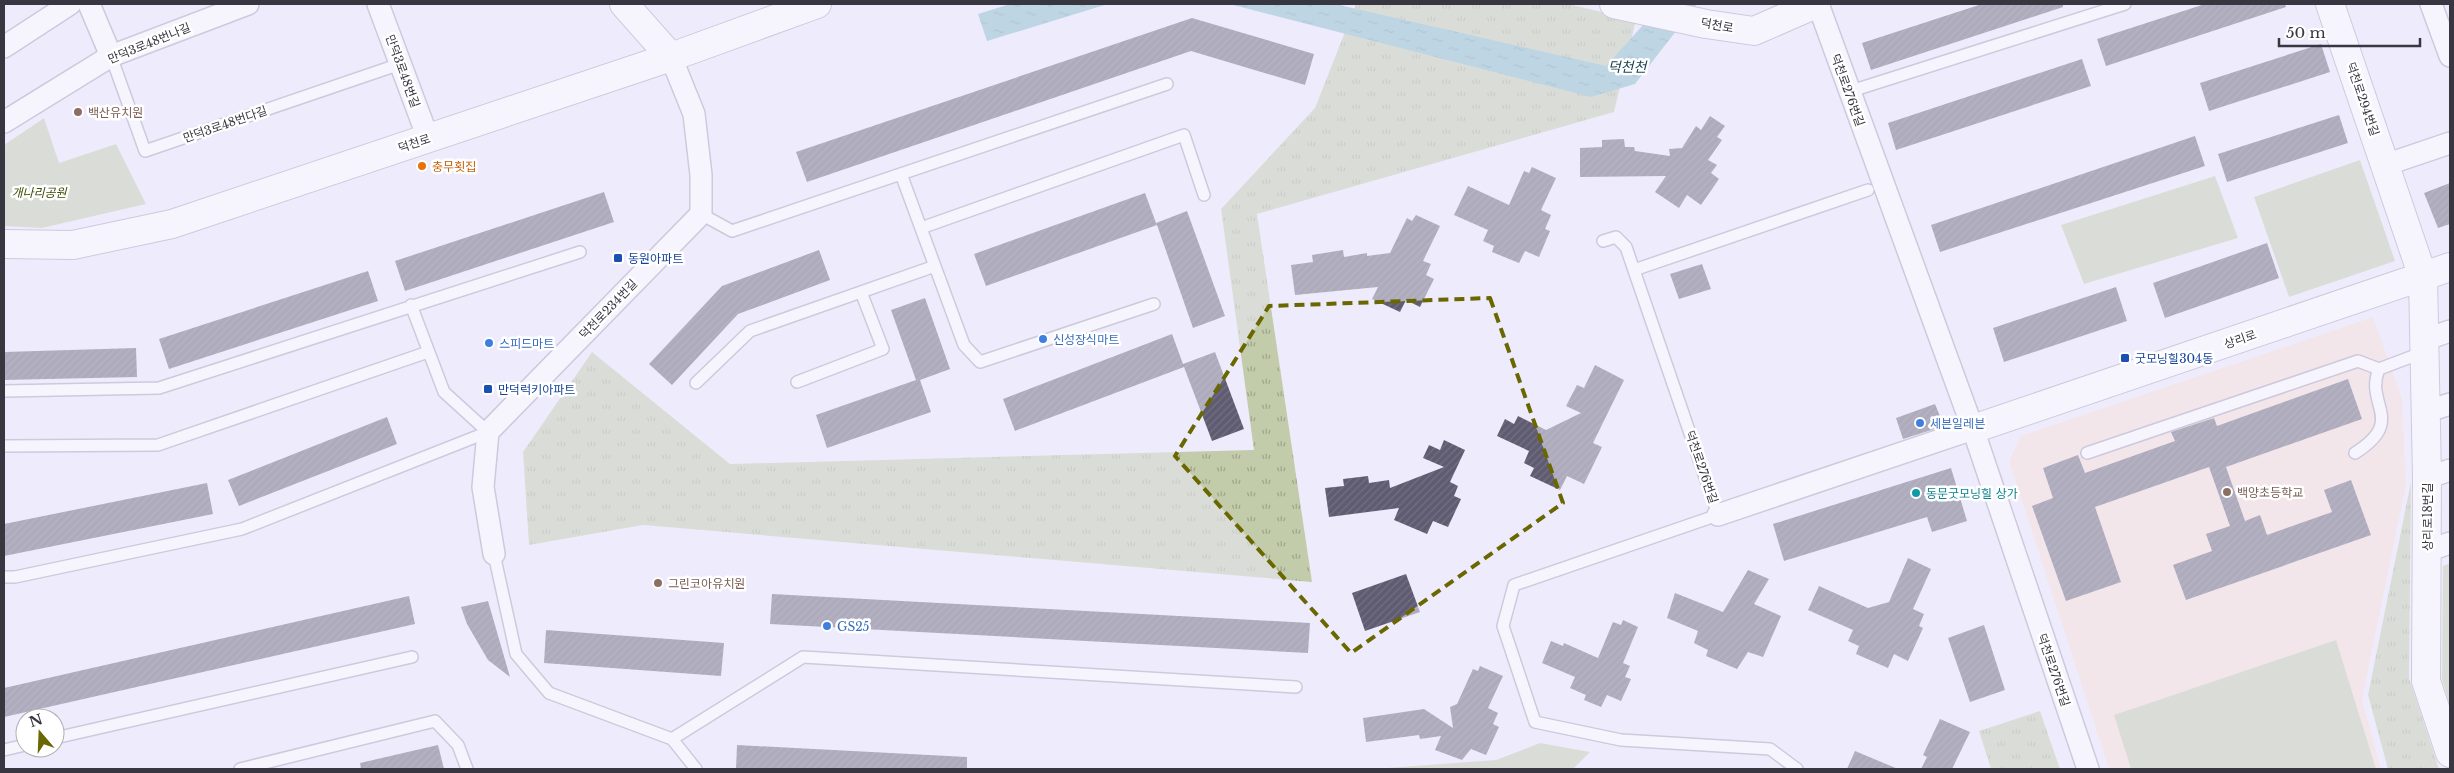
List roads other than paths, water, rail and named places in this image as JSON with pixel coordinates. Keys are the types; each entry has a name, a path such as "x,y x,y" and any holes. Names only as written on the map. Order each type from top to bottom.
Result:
{"street":[{"path":"4,47 70,4"},
{"path":"89,4 111,56"},
{"name":"만덕3로48번나길","path":"4,122 111,56 248,4"},
{"name":"만덕3로48번길","path":"378,4 428,138"},
{"path":"624,4 671,57 694,114 701,175 701,214"},
{"name":"덕천로","path":"4,244 73,245 172,224 671,57 817,4"},
{"name":"덕천로","path":"1622,6 1706,24 1754,31 1817,4"},
{"name":"덕천로276번길","path":"1817,4 1973,429 2088,769"},
{"name":"덕천로294번길","path":"2330,4 2423,277"},
{"path":"2431,4 2450,56"},
{"path":"2385,165 2450,143"},
{"name":"덕천로234번길","path":"488,432 701,214"},
{"name":"상리로","path":"1973,429 2450,267"},
{"name":"상리로18번길","path":"2423,277 2424,346 2438,408 2438,547 2426,680 2450,754"},
{"path":"2424,346 2450,331"},
{"name":"덕천로276번길","path":"1718,515 1973,429"},
{"path":"488,432 483,487 494,554"}],"lane":[{"path":"1848,92 2124,4"},
{"name":"만덕3로48번다길","path":"111,56 145,151 400,64"},
{"path":"701,214 732,231 1167,84"},
{"path":"921,228 1184,136 1204,195"},
{"path":"901,174 964,345 980,362 1154,304"},
{"path":"1634,270 1868,190"},
{"name":"덕천로276번길","path":"1603,240 1616,237 1626,247 1718,515"},
{"path":"4,391 159,388 411,305 580,252"},
{"path":"696,384 750,331 935,266"},
{"path":"797,382 883,349 861,292"},
{"path":"4,577 15,577 242,529 488,432 444,392 411,305"},
{"path":"2355,453 2367,445 2382,425 2383,415 2374,382 2379,369 2424,346"},
{"path":"4,446 158,445 428,352"},
{"path":"2087,453 2358,361 2379,369"},
{"path":"1718,515 1514,586 1503,626 1535,722 1621,740 1770,749 1797,769"},
{"path":"494,554 516,654 549,693 672,739 696,769"},
{"path":"65,736 412,656"},
{"path":"672,739 803,657 1296,687"},
{"path":"240,769 435,722 458,745 467,769"}],"water":[{"path":"1010,4 1108,4 987,41 978,14"},
{"name":"덕천천","path":"1229,4 1335,4 1606,66 1662,4 1697,4 1635,84 1591,97"}],"place":[{"name":"백산유치원","path":"78,112"},
{"name":"충무횟집","path":"422,166"},
{"name":"동원아파트","path":"618,258"},
{"name":"신성장식마트","path":"1043,339"},
{"name":"스피드마트","path":"489,343"},
{"name":"굿모닝힐304동","path":"2125,358"},
{"name":"만덕럭키아파트","path":"488,389"},
{"name":"세븐일레븐","path":"1920,423"},
{"name":"백양초등학교","path":"2227,492"},
{"name":"동문굿모닝힐 상가","path":"1916,493"},
{"name":"그린코아유치원","path":"658,583"},
{"name":"GS25","path":"827,626"}],"park label":[{"name":"개나리공원","path":"39,192"}]}
